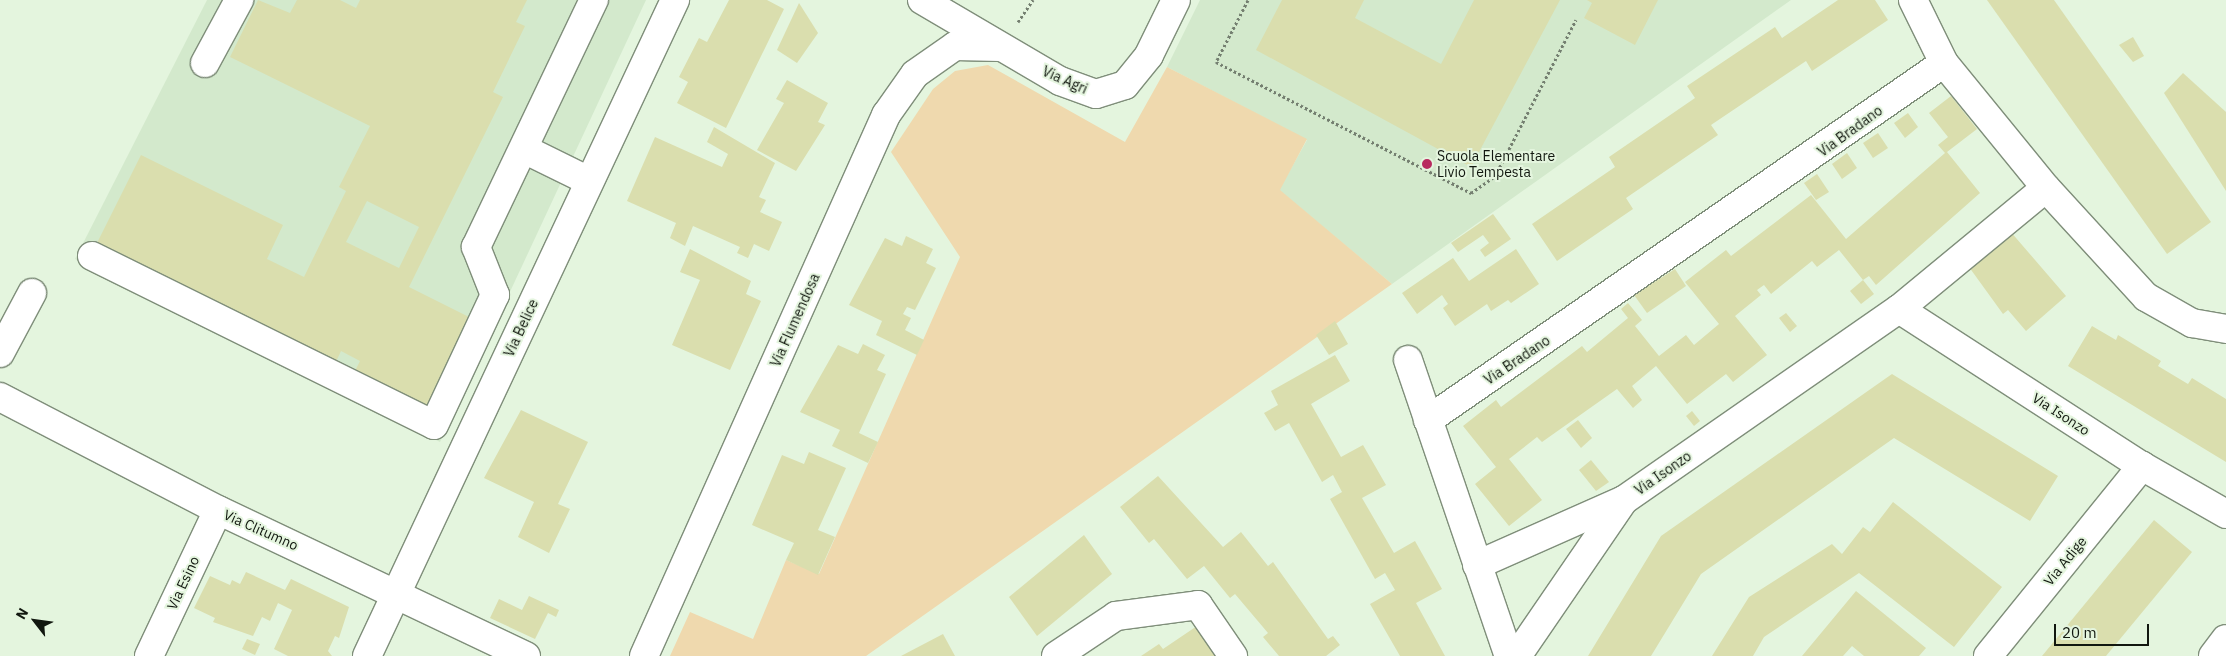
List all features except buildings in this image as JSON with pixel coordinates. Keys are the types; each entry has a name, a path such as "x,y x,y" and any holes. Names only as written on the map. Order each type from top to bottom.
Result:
{"street":[{"path":"205,63 238,0"},
{"path":"434,425 495,295 476,247 594,0"},
{"name":"Via Belice","path":"367,656 675,0"},
{"name":"Via Agri","path":"922,0 962,10 1000,47 1060,81 1096,94 1125,85 1149,55 1176,0"},
{"path":"1913,0 1944,63 2046,188 2146,297 2192,323 2226,330"},
{"name":"Via Flumendosa","path":"644,656 886,115 915,74 955,46 1000,47"},
{"name":"Via Bradano","path":"1428,420 1944,63"},
{"path":"524,149 590,181"},
{"name":"Via Isonzo","path":"1477,565 1624,500 1899,309 2046,188"},
{"path":"92,256 434,425 467,444"},
{"path":"0,353 32,292"},
{"name":"Via Isonzo","path":"1899,309 2142,466 2226,514"},
{"path":"1408,360 1509,656"},
{"name":"Via Clitumno","path":"0,397 218,510 397,592 526,656"},
{"name":"Via Adige","path":"1988,656 2142,466"},
{"name":"Via Isonzo","path":"1518,656 1624,500"},
{"name":"Via Esino","path":"149,656 218,510"},
{"path":"1056,656 1116,616 1198,605 1233,656"},
{"path":"2213,656 2226,639"}],"path":[{"path":"1248,0 1216,62 1471,193 1495,176 1576,20"}],"shaded area":[{"path":"207,0 646,0 440,442 75,259"},
{"name":"Scuola Elementare Livio Tempesta","path":"1200,0 1791,0 1392,284 1279,190 1307,140 1167,67"},
{"path":"988,65 1125,142 1167,67 1307,139 1280,190 1392,284 866,656 670,656 690,612 753,639 786,560 819,574 960,257 891,152 933,89 955,71"}],"place":[{"name":"Scuola Elementare Livio Tempesta","path":"1427,164"}]}
